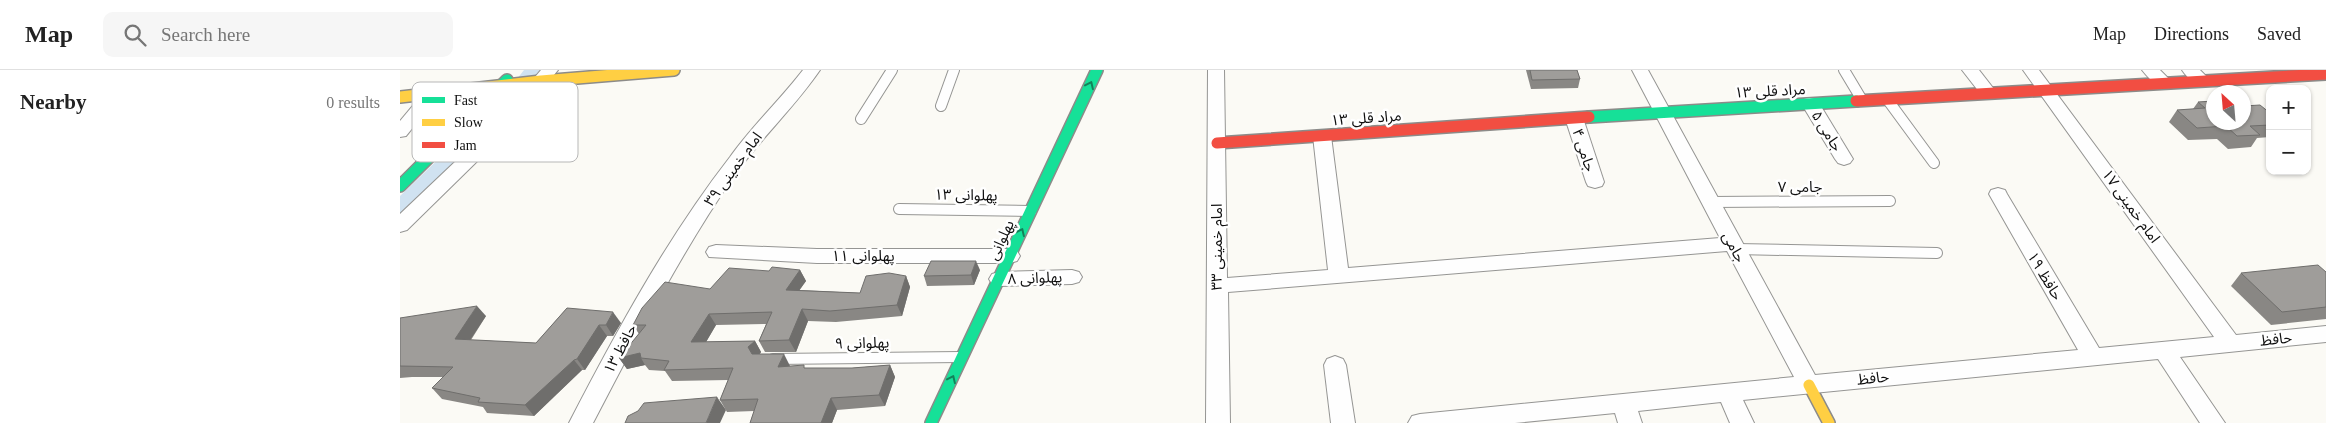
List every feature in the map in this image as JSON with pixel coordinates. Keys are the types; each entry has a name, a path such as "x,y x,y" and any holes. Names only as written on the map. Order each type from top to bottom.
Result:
{"street":[{"path":"506,82 516,70"},
{"path":"520,82 546,76 674,70"},
{"name":"امام خمینی ۳۹","path":"662,276 728,172 758,132 812,70"},
{"name":"پهلوانی","path":"931,423 1098,70"},
{"name":"امام خمینی ۳۳","path":"1216,70 1218,423"},
{"name":"جامی","path":"1640,70 1829,423"},
{"path":"1970,70 1990,93"},
{"name":"امام خمینی ۱۷","path":"2031,70 2230,343"},
{"path":"2150,70 2164,83"},
{"path":"2190,70 2203,81"},
{"name":"مراد قلی ۱۳","path":"1216,143 1662,112 2203,81 2257,74 2326,74"},
{"name":"جامی ۵","path":"1810,103 1844,159"},
{"path":"400,132 412,118"},
{"name":"جامی ۴","path":"1574,118 1595,182"},
{"path":"1322,136 1339,276"},
{"path":"400,186 424,162"},
{"path":"400,225 466,162"},
{"name":"حافظ ۱۹","path":"1998,194 2093,357"},
{"path":"1217,286 1734,247"},
{"name":"پهلوانی ۱۱","path":"716,252 817,256 1010,256"},
{"name":"حافظ ۱۳","path":"581,423 662,276"},
{"name":"پهلوانی ۸","path":"999,279 1072,277"},
{"name":"حافظ","path":"1420,423 1627,413 1728,393 2326,334"},
{"path":"2164,350 2213,423"},
{"path":"1336,365 1343,423"},
{"path":"1728,393 1742,423"}],"lane":[{"path":"860,119 892,70"},
{"path":"941,106 954,70"},
{"path":"1844,70 1862,100"},
{"path":"1887,99 1934,163"},
{"name":"جامی ۷","path":"1711,202 1890,201"},
{"name":"پهلوانی ۱۳","path":"899,209 1031,211"},
{"path":"1734,247 1937,253"},
{"name":"پهلوانی ۹","path":"762,359 962,357"}],"building":[{"path":"1530,70 1577,70 1580,79 1532,80"},
{"path":"2198,102 2206,102 2206,127 2197,128 2177,110 2205,108"},
{"path":"2260,105 2266,110 2266,125 2251,126 2251,106"},
{"path":"2251,127 2260,135 2237,136 2230,130 2251,130"},
{"path":"931,261 976,261 971,275 924,276"},
{"path":"2318,265 2326,272 2326,307 2282,312 2241,273"},
{"path":"772,267 800,270 786,290 860,293 866,276 889,273 906,276 897,305 830,311 802,309 789,340 759,341 772,312 709,314 691,342 755,341 748,347 752,354 784,354 778,367 804,365 804,368 852,368 890,365 879,395 831,398 821,423 750,423 758,399 720,400 733,368 664,370 669,361 641,358 640,353 619,358 646,325 633,325 642,308 665,282 710,289 729,268 769,271"},
{"path":"477,306 455,339 536,343 567,308 613,312 606,325 599,325 577,359 525,405 478,402 480,398 432,388 453,367 400,366 400,318"},
{"path":"717,397 706,423 625,423 628,416 638,411 644,403"}],"waterway":[{"path":"525,79 533,70"},
{"path":"400,207 446,162"}],"traffic: fast":[{"path":"931,423 1097,70"},
{"path":"1589,117 1856,101"},
{"path":"400,186 424,162"}],"traffic: slow":[{"path":"532,82 674,70"},
{"path":"400,97 412,96"},
{"path":"1809,385 1829,423"}],"traffic: jam":[{"path":"1856,101 2326,74"},
{"path":"1217,143 1589,117"}]}
